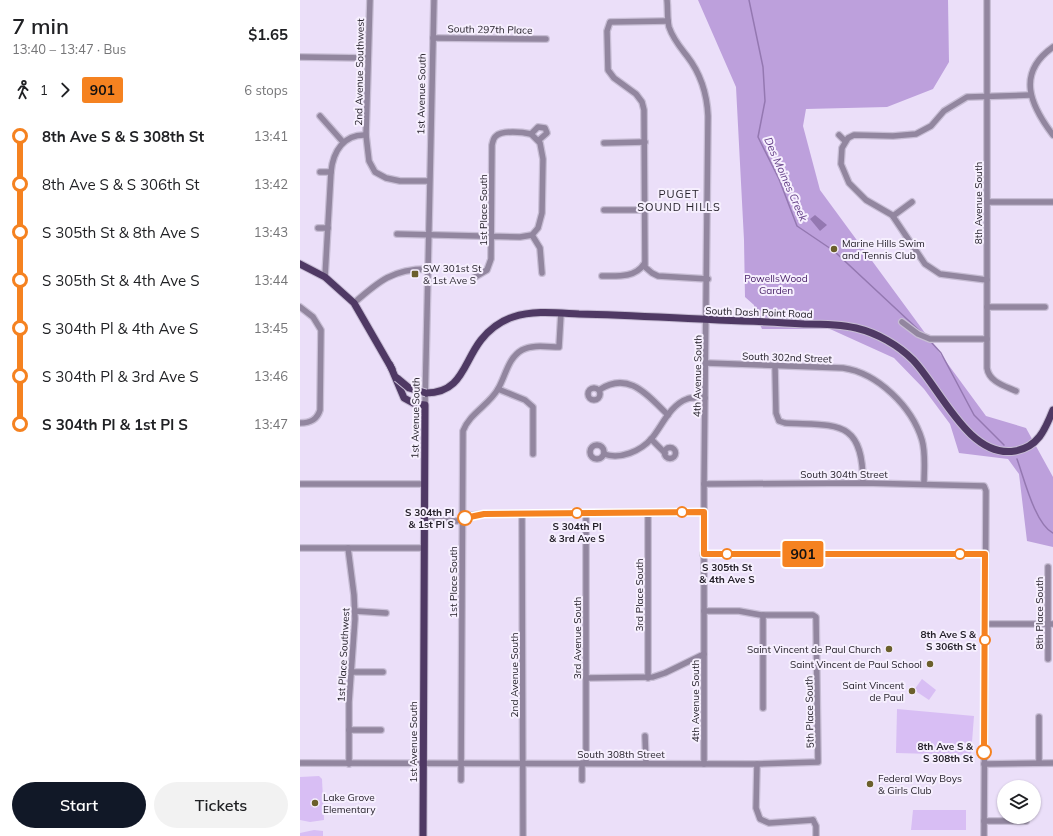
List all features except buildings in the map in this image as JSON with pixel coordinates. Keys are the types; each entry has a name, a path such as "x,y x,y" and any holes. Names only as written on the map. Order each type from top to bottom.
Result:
{"main road":[{"path":"300,264 325,277 354,303 390,365 404,398 414,404 425,405"},
{"name":"South Dash Point Road","path":"390,365 397,378 409,388 426,392 440,391 451,386 463,373 480,341 494,327 514,317 527,314 561,313 647,316 844,326 876,335 903,351 918,365 970,434 984,445 1001,451 1017,450 1034,444 1045,430 1053,410"},
{"name":"1st Avenue South","path":"423,836 425,405"}],"street":[{"name":"2nd Avenue Southwest","path":"343,142 355,136 366,135 370,0"},
{"name":"1st Avenue South","path":"425,405 434,0"},
{"name":"4th Avenue South","path":"667,0 668,21 676,42 698,74 707,102 708,279 704,484 704,764"},
{"name":"8th Avenue South","path":"987,0 987,340 989,375 998,382 1016,391"},
{"path":"668,21 614,21 609,24 607,35 608,70 614,78 636,94 642,102 644,115 644,264 647,270 658,276 708,279"},
{"name":"South 297th Place","path":"433,38 546,39"},
{"path":"1053,47 1042,54 1036,63 1031,74 1030,95 1039,115 1053,135"},
{"path":"300,57 368,58"},
{"path":"987,280 940,274 930,269 918,256 894,216 866,200 849,183 845,177 841,161 842,148 845,141 851,136 893,136 916,134 931,126 944,111 957,102 968,97 1030,95"},
{"path":"320,116 343,142 335,152 331,172 325,277"},
{"path":"397,234 492,236 532,235 540,223 543,204 543,155 538,139 531,134 538,127 545,128 547,133 538,139"},
{"name":"1st Place South","path":"475,277 486,270 490,264 492,236 492,145 496,136 505,133 531,134"},
{"path":"366,135 368,159 377,173 395,180 429,181"},
{"path":"839,135 845,141"},
{"path":"604,143 644,142"},
{"path":"320,172 331,172"},
{"path":"894,216 912,202"},
{"path":"987,202 1053,202"},
{"path":"604,210 644,210"},
{"path":"318,228 328,228"},
{"path":"532,235 540,248 542,273"},
{"path":"602,276 628,274 637,271 644,264"},
{"path":"354,303 389,277 403,270 428,269"},
{"path":"300,307 313,317 321,330 320,410 318,415 312,421 300,423"},
{"path":"987,307 1045,307"},
{"name":"1st Place South","path":"461,780 463,432 465,424 482,409 498,389 511,360 516,354 532,347 559,347 561,313"},
{"path":"902,322 918,334 930,339 987,340"},
{"name":"South 302nd Street","path":"706,363 843,368 867,374 892,393 918,430 924,452 924,484"},
{"path":"775,366 777,419 785,423 827,424 839,427 849,434 860,448 863,462 863,483"},
{"path":"599,390 614,382 629,384 644,392 668,415"},
{"path":"498,389 525,400 533,407 533,454"},
{"path":"604,454 611,456 627,454 651,439 678,404 688,398 705,398"},
{"path":"651,439 665,453"},
{"name":"South 304th Street","path":"704,484 863,483 984,486 986,491 985,554"},
{"path":"300,484 424,484"},
{"path":"424,521 462,520 467,517 484,514 704,512"},
{"name":"3rd Avenue South","path":"582,780 584,763 586,678 586,513"},
{"name":"3rd Place South","path":"648,513 648,678"},
{"name":"2nd Avenue South","path":"522,514 522,836"},
{"path":"300,548 424,548"},
{"name":"1st Place Southwest","path":"348,548 355,611 351,672 349,764"},
{"path":"704,554 985,554 984,836"},
{"name":"8th Place South","path":"1048,567 1050,624 1048,660"},
{"path":"355,611 386,613"},
{"path":"704,611 741,611 763,616 763,708"},
{"name":"5th Place South","path":"763,616 816,616 818,761"},
{"path":"985,624 1050,624"},
{"path":"586,678 648,678 665,673 704,654"},
{"path":"351,672 383,672"},
{"path":"1039,717 1039,763"},
{"path":"349,730 381,730"},
{"path":"645,736 646,763"},
{"name":"South 308th Street","path":"300,763 757,764 814,763 818,761"},
{"path":"984,764 1053,763"},
{"path":"757,764 756,808 759,818 762,821 769,823 815,818 816,836"},
{"path":"984,821 997,821"}],"shaded area":[{"path":"815,215 827,225 820,231 810,219"},
{"path":"922,679 936,690 929,700 914,690"},
{"path":"897,709 974,716 971,755 896,753"},
{"path":"319,776 322,779 324,820 310,822 300,820 300,777"},
{"path":"913,810 966,810 966,830 911,830"},
{"path":"314,830 323,831 323,836 300,836 300,833"}],"green space":[{"name":"PowellsWood Garden","path":"698,0 948,0 949,62 933,89 887,107 806,109 803,126 820,190 986,416 1026,428 1053,477 1053,547 1027,541 1019,474 1008,459 959,453 950,424 924,389 894,358 830,329 762,329 756,316 754,305 745,297 744,240 736,87"}],"waterway":[{"name":"Des Moines Creek","path":"749,0 763,67 765,101 758,137 779,179 797,226 834,251 923,334"},
{"name":"Des Moines Creek","path":"932,343 941,353 974,415 1004,445"},
{"name":"Des Moines Creek","path":"1017,459 1036,511 1047,528 1053,533"}],"bus line":[{"name":"901","path":"465,518 473,515 484,514 704,512 704,554 985,554 984,752"}],"place":[{"name":"Marine Hills Swim and Tennis Club","path":"834,249"},
{"name":"SW 301st St & 1st Ave S","path":"415,274"},
{"name":"S 304th Pl & 3rd Ave S","path":"577,513"},
{"name":"S 304th Pl & 1st Pl S","path":"465,518"},
{"name":"S 305th St & 4th Ave S","path":"727,554"},
{"name":"8th Ave S & S 306th St","path":"985,640"},
{"name":"Saint Vincent de Paul Church","path":"889,649"},
{"name":"Saint Vincent de Paul School","path":"930,664"},
{"name":"Saint Vincent de Paul","path":"912,691"},
{"name":"8th Ave S & S 308th St","path":"984,752"},
{"name":"Federal Way Boys & Girls Club","path":"870,784"},
{"name":"Lake Grove Elementary","path":"315,803"}],"district":[{"name":"PUGET SOUND HILLS","path":"679,200"}]}
